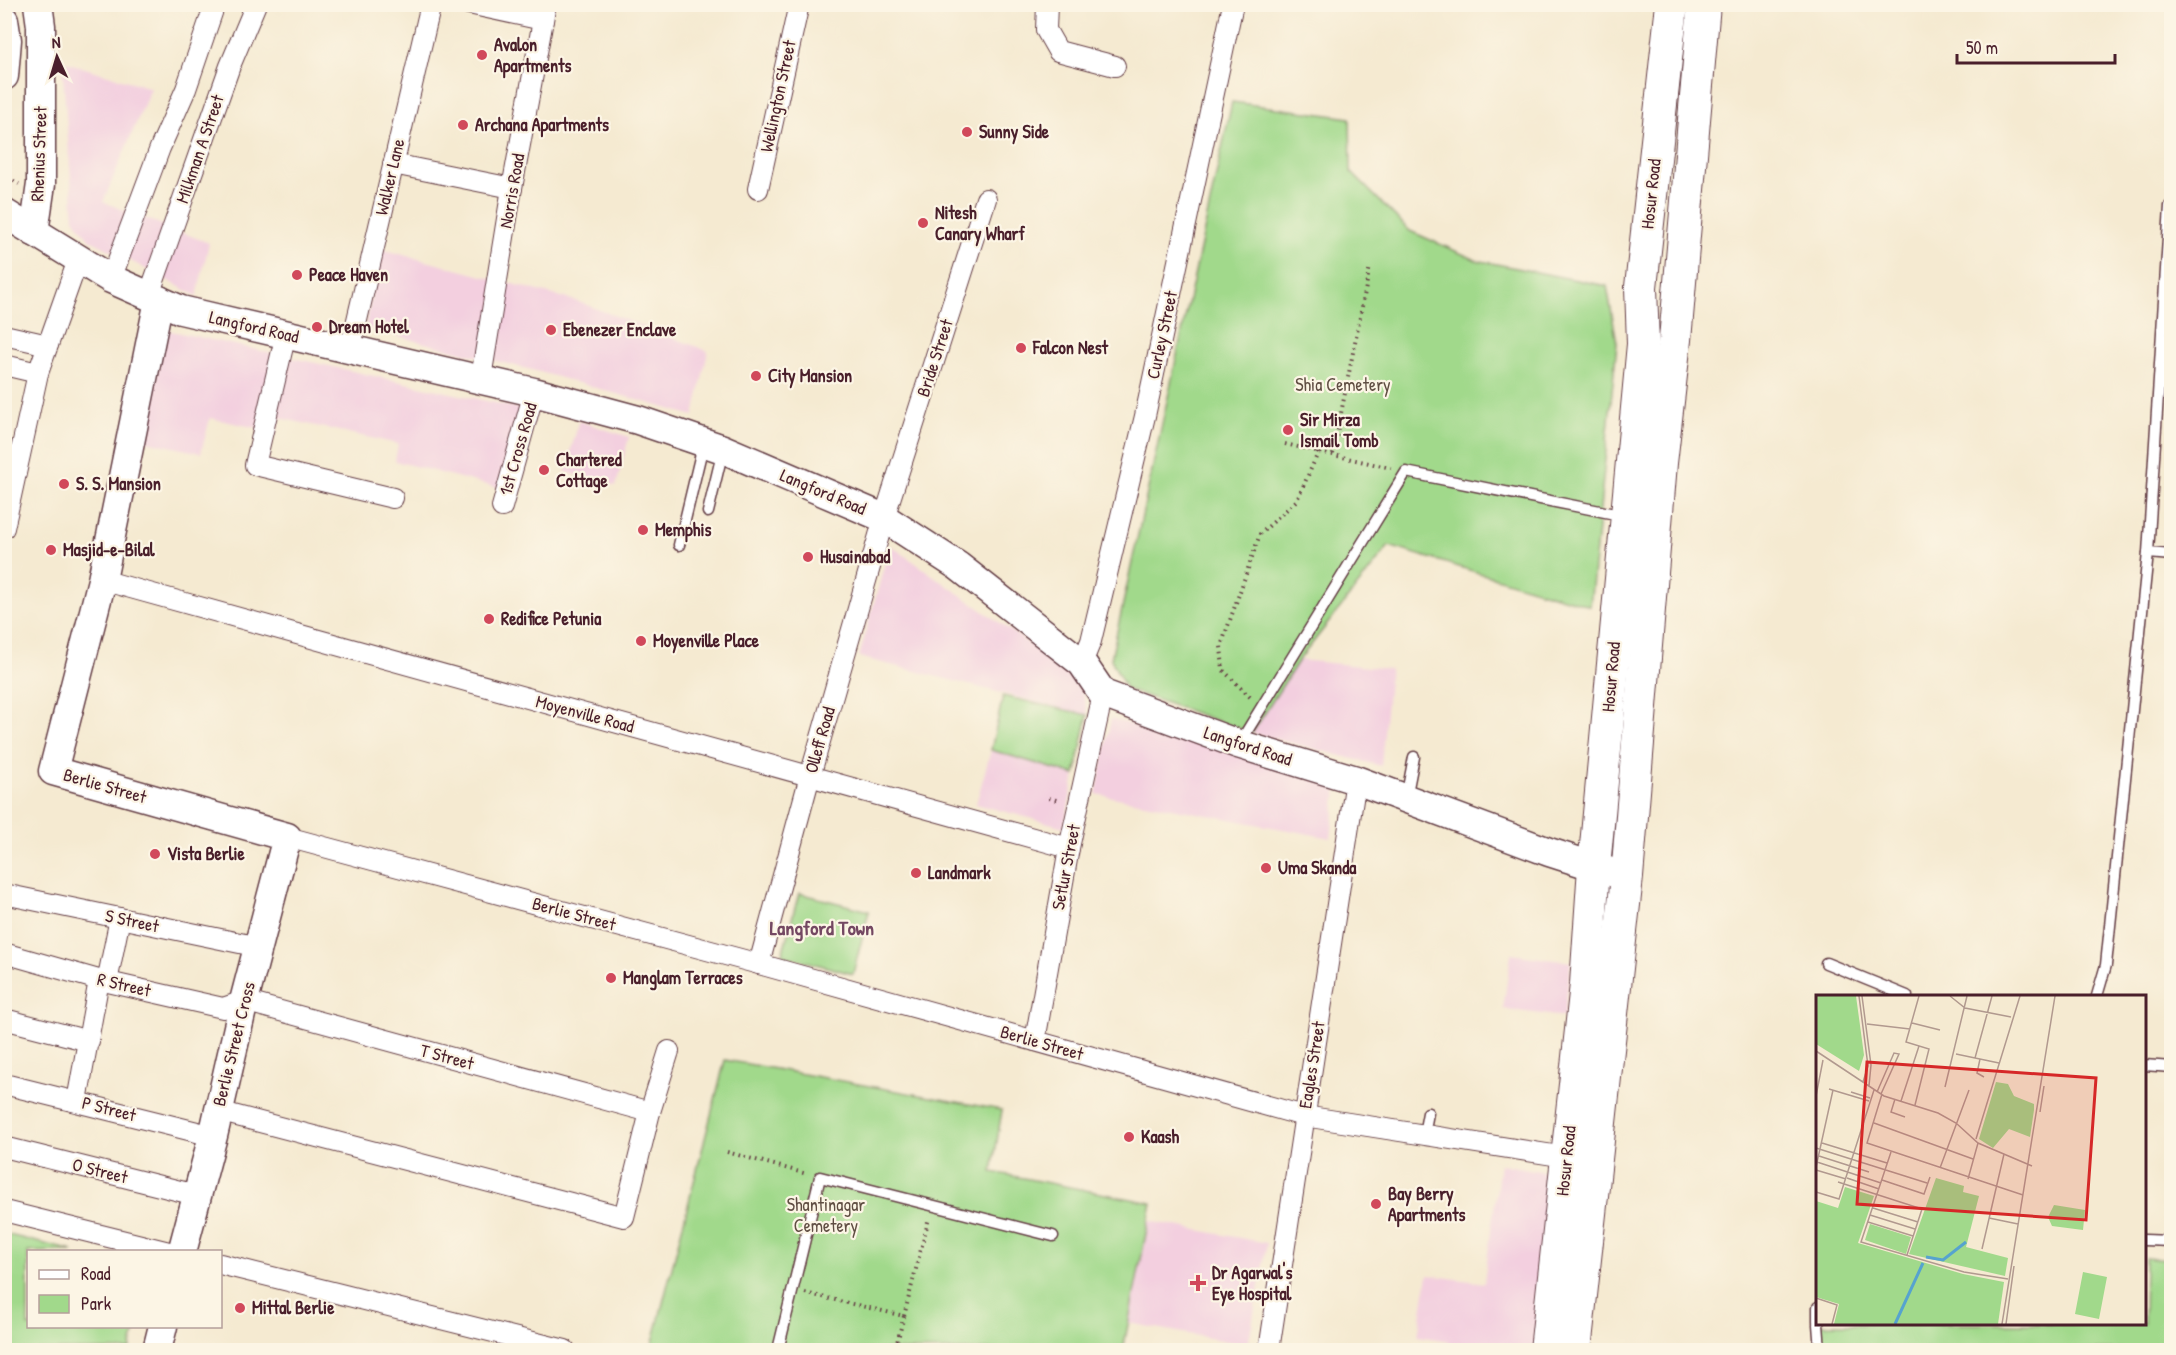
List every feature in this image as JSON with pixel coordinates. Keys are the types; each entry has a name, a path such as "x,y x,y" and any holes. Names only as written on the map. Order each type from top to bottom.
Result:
{"main road":[{"name":"Hosur Road","path":"1546,1350 1586,984 1594,867 1643,344 1641,287 1672,4"},
{"name":"Hosur Road","path":"1575,1350 1627,877 1661,463 1675,340 1704,4"}],"street":[{"name":"Rhenius Street","path":"34,232 40,184 41,26 38,4"},
{"name":"Milkman A Street","path":"111,279 160,148 186,89 215,4"},
{"name":"Milkman A Street","path":"154,298 230,66 256,4"},
{"name":"Walker Lane","path":"350,350 431,4"},
{"path":"469,4 544,12"},
{"name":"Wellington Street","path":"758,189 799,4"},
{"path":"1047,4 1046,30 1058,51 1115,66"},
{"name":"Curley Street","path":"1082,663 1091,641 1145,416 1233,4"},
{"name":"Norris Road","path":"481,378 544,12"},
{"path":"4,20 7,40 4,76"},
{"path":"4,82 40,85"},
{"path":"393,164 512,188"},
{"name":"Bride Street","path":"884,518 986,199"},
{"name":"Langford Road","path":"4,213 111,279 181,310 481,378 638,420 714,446 884,518 958,566 1082,663 1103,694 1238,744 1356,780 1627,877"},
{"path":"4,528 38,373 78,260"},
{"name":"Berlie Street","path":"154,298 102,580 53,771 1304,1116 1566,1157"},
{"path":"286,334 255,465 393,498"},
{"path":"4,335 48,345"},
{"path":"4,365 38,373"},
{"name":"1st Cross Road","path":"502,507 534,392"},
{"name":"Olleff Road","path":"759,964 884,518"},
{"name":"Moyenville Road","path":"102,580 1069,848"},
{"name":"Setlur Street","path":"1035,1041 1069,848 1103,694"},
{"name":"Eagles Street","path":"1269,1350 1356,780"},
{"name":"Berlie Street Cross","path":"182,1250 287,837"},
{"name":"S Street","path":"4,894 259,947"},
{"path":"77,1101 88,1041 120,918"},
{"name":"R Street","path":"4,953 103,981 223,1008 244,1001"},
{"name":"T Street","path":"244,1001 650,1112"},
{"path":"4,1019 88,1041"},
{"path":"650,1112 669,1051"},
{"name":"P Street","path":"4,1084 77,1101 216,1124 624,1216 650,1112"},
{"name":"O Street","path":"4,1147 196,1195"},
{"path":"4,1211 165,1250"},
{"path":"222,1264 565,1350"},
{"path":"157,1350 162,1328"}],"lane":[{"path":"2096,995 2106,965 2148,553 2170,206"},
{"path":"708,512 714,446"},
{"path":"679,545 714,446"},
{"path":"1238,744 1406,472 1626,516"},
{"path":"2148,553 2172,555"},
{"path":"1406,798 1414,757"},
{"path":"1826,963 1905,995"},
{"path":"2146,1065 2172,1067"},
{"path":"1424,1134 1428,1113"},
{"path":"778,1350 820,1177 1053,1236"},
{"path":"2146,1240 2172,1241"},
{"path":"1818,1325 1820,1350"}],"path":[{"path":"1334,454 1370,266"},
{"path":"1285,444 1378,465"},
{"path":"1260,708 1223,670 1221,646 1260,534 1297,500 1319,451"},
{"path":"727,1152 820,1177"},
{"path":"895,1350 933,1205"},
{"path":"793,1290 904,1316"}],"shaded area":[{"path":"62,61 151,88 103,202 209,243 197,296 89,239 74,219"},
{"path":"381,249 576,301 708,351 694,416 540,372 365,328"},
{"path":"167,330 536,412 514,492 395,461 398,444 280,418 277,432 210,418 201,453 142,440"},
{"path":"579,421 629,437 616,486 565,472"},
{"path":"890,545 1079,679 1088,715 859,657"},
{"path":"1299,660 1390,669 1381,766 1252,733"},
{"path":"1111,719 1338,781 1331,838 1096,794"},
{"path":"991,750 1075,775 1064,827 976,804"},
{"path":"1511,954 1571,962 1564,1017 1503,1009"},
{"path":"1500,1164 1557,1174 1535,1350 1448,1350 1449,1341 1418,1336 1428,1275 1484,1283"},
{"name":"Dr Agarwal's Eye Hospital","path":"1149,1221 1267,1243 1248,1345 1129,1323"}],"green space":[{"name":"Shia Cemetery","path":"1232,102 1350,118 1351,172 1410,231 1476,260 1607,286 1617,343 1590,606 1389,546 1299,660 1252,733 1126,689 1111,659"},
{"path":"1003,696 1088,715 1075,775 991,750"},
{"path":"799,893 869,911 853,974 782,955"},
{"name":"Shantinagar Cemetery","path":"725,1060 1002,1110 992,1172 1152,1203 1123,1350 651,1350"},
{"path":"5,1234 69,1250 27,1250 27,1328 136,1328 130,1350 5,1350"},
{"path":"2146,1258 2168,1260 2171,1265 2172,1312 2168,1350 1818,1350 1821,1325 2146,1325"}],"place":[{"name":"Avalon Apartments","path":"482,55"},
{"name":"Archana Apartments","path":"463,125"},
{"name":"Sunny Side","path":"967,132"},
{"name":"Nitesh Canary Wharf","path":"923,223"},
{"name":"Peace Haven","path":"297,275"},
{"name":"Dream Hotel","path":"317,327"},
{"name":"Ebenezer Enclave","path":"551,330"},
{"name":"Falcon Nest","path":"1021,348"},
{"name":"City Mansion","path":"756,376"},
{"name":"Sir Mirza Ismail Tomb","path":"1288,430"},
{"name":"Chartered Cottage","path":"544,470"},
{"name":"S. S. Mansion","path":"64,484"},
{"name":"Memphis","path":"643,530"},
{"name":"Masjid-e-Bilal","path":"51,550"},
{"name":"Husainabad","path":"808,557"},
{"name":"Redifice Petunia","path":"489,619"},
{"name":"Moyenville Place","path":"641,641"},
{"name":"Vista Berlie","path":"155,854"},
{"name":"Uma Skanda","path":"1266,868"},
{"name":"Landmark","path":"916,873"},
{"name":"Manglam Terraces","path":"611,978"},
{"name":"Kaash","path":"1129,1137"},
{"name":"Bay Berry Apartments","path":"1376,1204"},
{"name":"Dr Agarwal's Eye Hospital","path":"1198,1283"},
{"name":"Mittal Berlie","path":"240,1308"}],"district":[{"name":"Langford Town","path":"822,928"}]}
